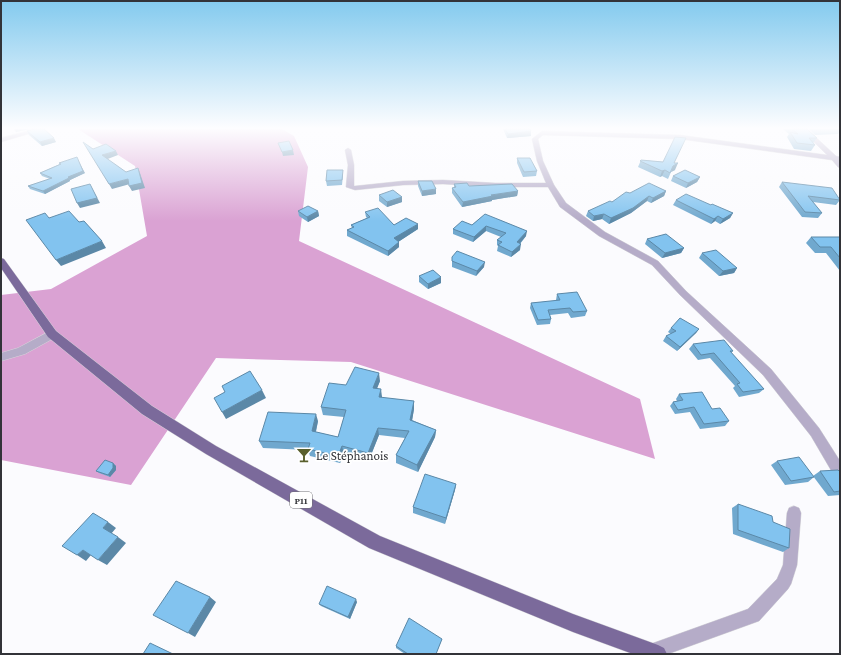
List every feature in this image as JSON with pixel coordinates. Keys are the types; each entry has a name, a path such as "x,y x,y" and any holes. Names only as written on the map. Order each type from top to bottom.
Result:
{"main road":[{"name":"P11","path":"1,261 52,334 147,410 210,450 375,542 573,623 655,653"}],"street":[{"path":"351,160 352,165 350,187 355,188 403,183 443,182 495,185 550,185"},
{"path":"540,160 550,185 563,205 602,234 655,264 683,293 767,372 815,432 840,473"},
{"path":"1,357 21,351 52,334"},
{"path":"655,653 753,616 783,584 790,565 794,513"}],"shaded area":[{"path":"125,160 305,160 308,167 299,241 640,399 655,459 351,362 216,358 131,485 1,460 1,295 51,289 147,236 135,166"}],"building":[{"path":"69,160 78,160 83,171 68,177 69,178 43,191 28,186 52,178 40,173 61,164 59,163"},
{"path":"94,160 108,160 126,172 138,168 142,183 129,186 128,179 109,184"},
{"path":"518,160 531,160 537,171 524,172"},
{"path":"641,160 663,162 664,160 676,160 674,163 678,163 673,166 670,173 640,161"},
{"path":"327,170 343,170 342,180 326,181"},
{"path":"685,170 700,177 688,183 673,176"},
{"path":"418,181 432,181 436,189 422,191"},
{"path":"782,182 832,188 840,200 808,196 822,213 805,212"},
{"path":"467,183 469,186 512,184 518,191 491,195 493,196 463,202 452,188 456,187 454,184"},
{"path":"649,183 666,191 653,198 649,196 633,208 611,218 604,214 594,216 588,211 610,201 612,202 626,192 630,193"},
{"path":"90,184 97,198 77,203 71,189"},
{"path":"393,190 402,197 387,202 379,195"},
{"path":"686,194 733,213 723,219 718,216 714,219 676,200"},
{"path":"308,206 318,211 307,217 298,211"},
{"path":"378,208 394,225 406,218 418,224 394,238 399,242 388,251 347,230 354,227 351,225 370,217 365,212"},
{"path":"69,211 79,222 84,221 102,241 56,260 26,220 45,213 49,218"},
{"path":"485,214 527,231 517,242 521,244 512,252 498,245 502,242 497,240 506,233 486,226 474,237 453,229 462,221 472,225"},
{"path":"666,234 684,248 665,253 647,239"},
{"path":"811,237 840,237 840,258 831,247 820,247"},
{"path":"716,250 737,268 723,271 702,253"},
{"path":"457,251 485,262 477,271 452,261 452,257"},
{"path":"433,270 441,277 428,284 419,276"},
{"path":"577,292 587,311 573,312 570,308 548,310 551,319 538,320 531,303 560,300 557,294"},
{"path":"680,318 699,329 680,347 666,336 676,331 671,328"},
{"path":"724,340 733,351 730,351 764,389 743,392 737,384 740,383 714,353 701,355 693,344"},
{"path":"355,367 379,373 373,388 381,389 379,397 414,401 410,420 436,430 417,465 396,455 409,431 378,428 368,453 342,446 338,456 308,449 310,443 259,441 268,412 316,414 312,431 338,437 346,410 321,407 329,383 346,385"},
{"path":"250,371 262,390 222,412 214,398 225,392 222,386"},
{"path":"702,392 712,409 720,408 729,421 704,424 694,407 678,410 673,402 683,400 679,394"},
{"path":"799,457 814,477 791,481 777,461"},
{"path":"105,460 113,463 113,468 108,475 96,471"},
{"path":"838,470 840,472 840,491 834,492 820,471"},
{"path":"425,474 456,484 446,518 413,507"},
{"path":"738,504 772,516 773,522 790,529 789,548 738,530"},
{"path":"93,513 108,522 103,528 118,537 98,560 83,550 77,555 62,546"},
{"path":"176,581 210,597 188,633 153,615"},
{"path":"327,586 356,599 348,617 319,604"},
{"path":"409,618 442,639 436,654 408,654 396,646"},
{"path":"150,643 173,654 143,654"}],"place":[{"name":"Le Stéphanois","path":"304,455"}]}
